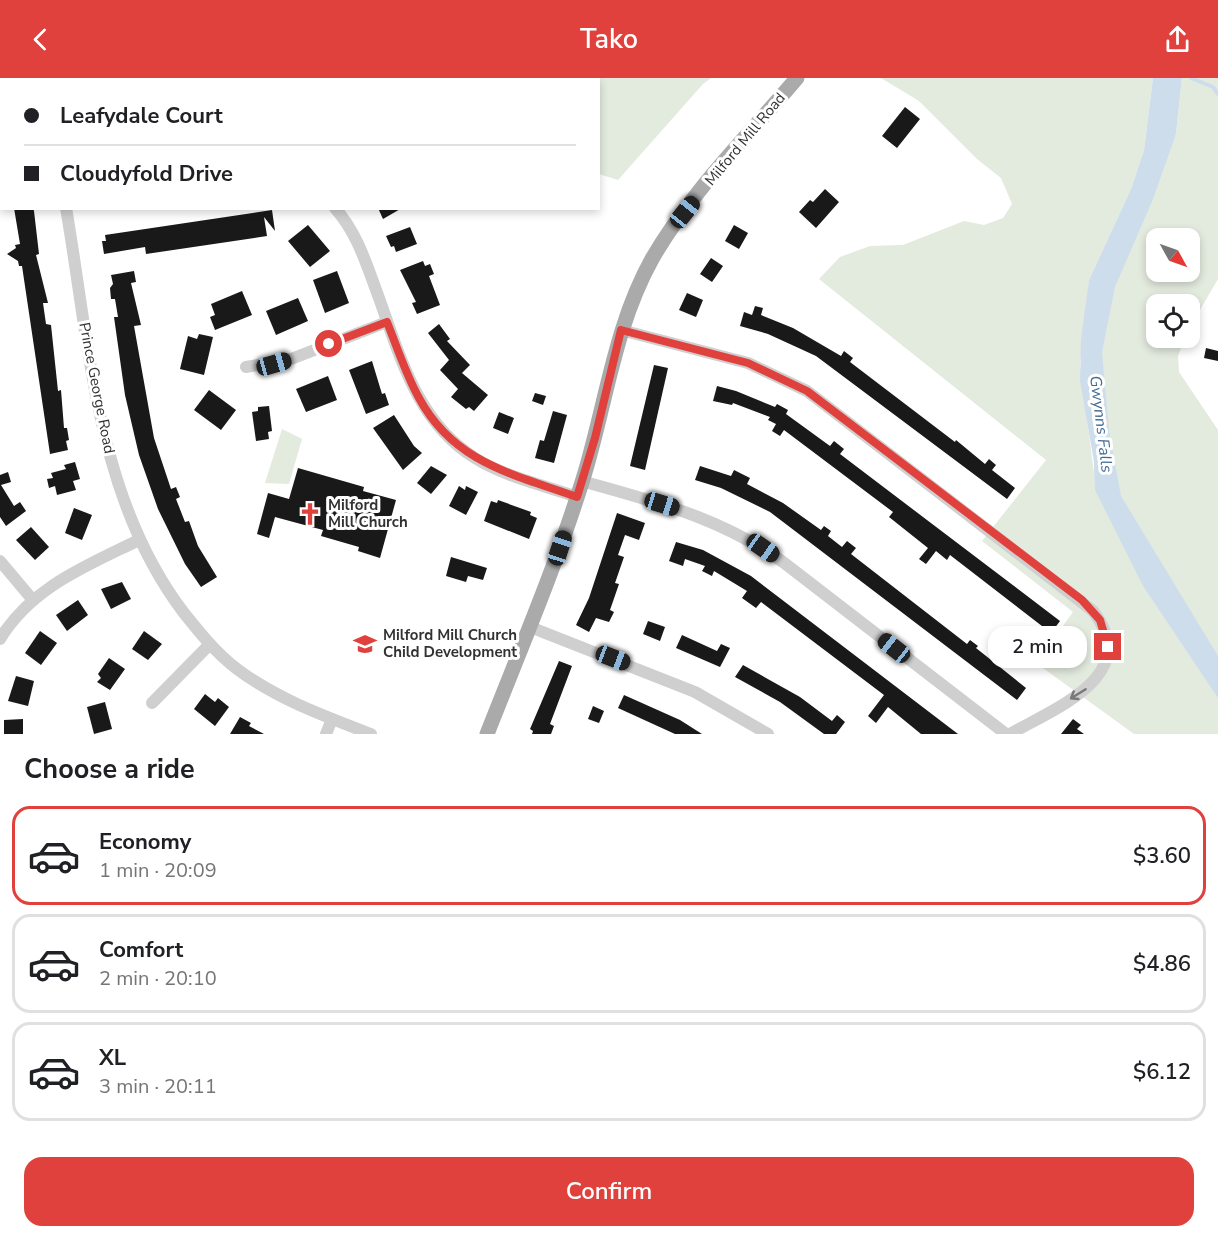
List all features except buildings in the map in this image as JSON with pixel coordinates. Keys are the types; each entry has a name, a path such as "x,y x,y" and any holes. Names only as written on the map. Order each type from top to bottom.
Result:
{"main road":[{"name":"Milford Mill Road","path":"487,734 530,627 577,497 621,330 638,287 667,234 797,78"}],"street":[{"name":"Prince George Road","path":"69,210 100,417 118,485 139,540 175,602 210,644 236,668 261,686 332,719 371,734"},
{"path":"337,210 359,244 387,322 418,397 429,416 458,447 499,470 577,497"},
{"path":"246,367 291,359 387,322"},
{"path":"582,481 698,516 744,536 783,562 1008,734 1093,683 1101,673 1108,647 1100,620 1082,600 807,391 748,363 621,330"},
{"path":"0,639 32,599 78,570 139,540"},
{"path":"0,561 32,599"},
{"path":"530,627 694,692 768,734"},
{"path":"152,703 210,644"},
{"path":"326,734 332,719"}],"shaded area":[{"path":"600,78 711,78 703,84 618,180 600,174"},
{"path":"881,78 1153,78 1144,150 1131,189 1089,280 1080,364 1094,473 1096,329 1176,134 1182,78 1218,78 1218,279 1200,310 1200,294 1146,294 1146,348 1181,348 1178,356 1179,372 1218,430 1218,734 1134,734 1036,663 1073,612 982,541 1046,460 819,279 840,257 870,246 903,245 964,221 984,225 1003,218 1012,204 1001,178 977,159 919,101"},
{"path":"282,429 302,439 289,484 265,483"}],"water":[{"name":"Gwynns Falls","path":"1153,78 1182,78 1176,134 1153,199 1115,287 1102,352 1109,432 1121,496 1218,656 1218,698 1143,586 1095,490 1094,462 1080,381 1081,339 1089,280 1131,189 1144,150"}],"waterway":[{"path":"1191,78 1213,87 1218,94"}],"place":[{"name":"Milford Mill Church","path":"310,514"},
{"name":"Milford Mill Church Child Development","path":"365,644"}],"route":[{"path":"329,344 387,322 418,397 429,416 458,447 499,470 577,497 595,438 621,330 716,354 770,371 827,405 1082,600 1100,620 1108,647"}]}
